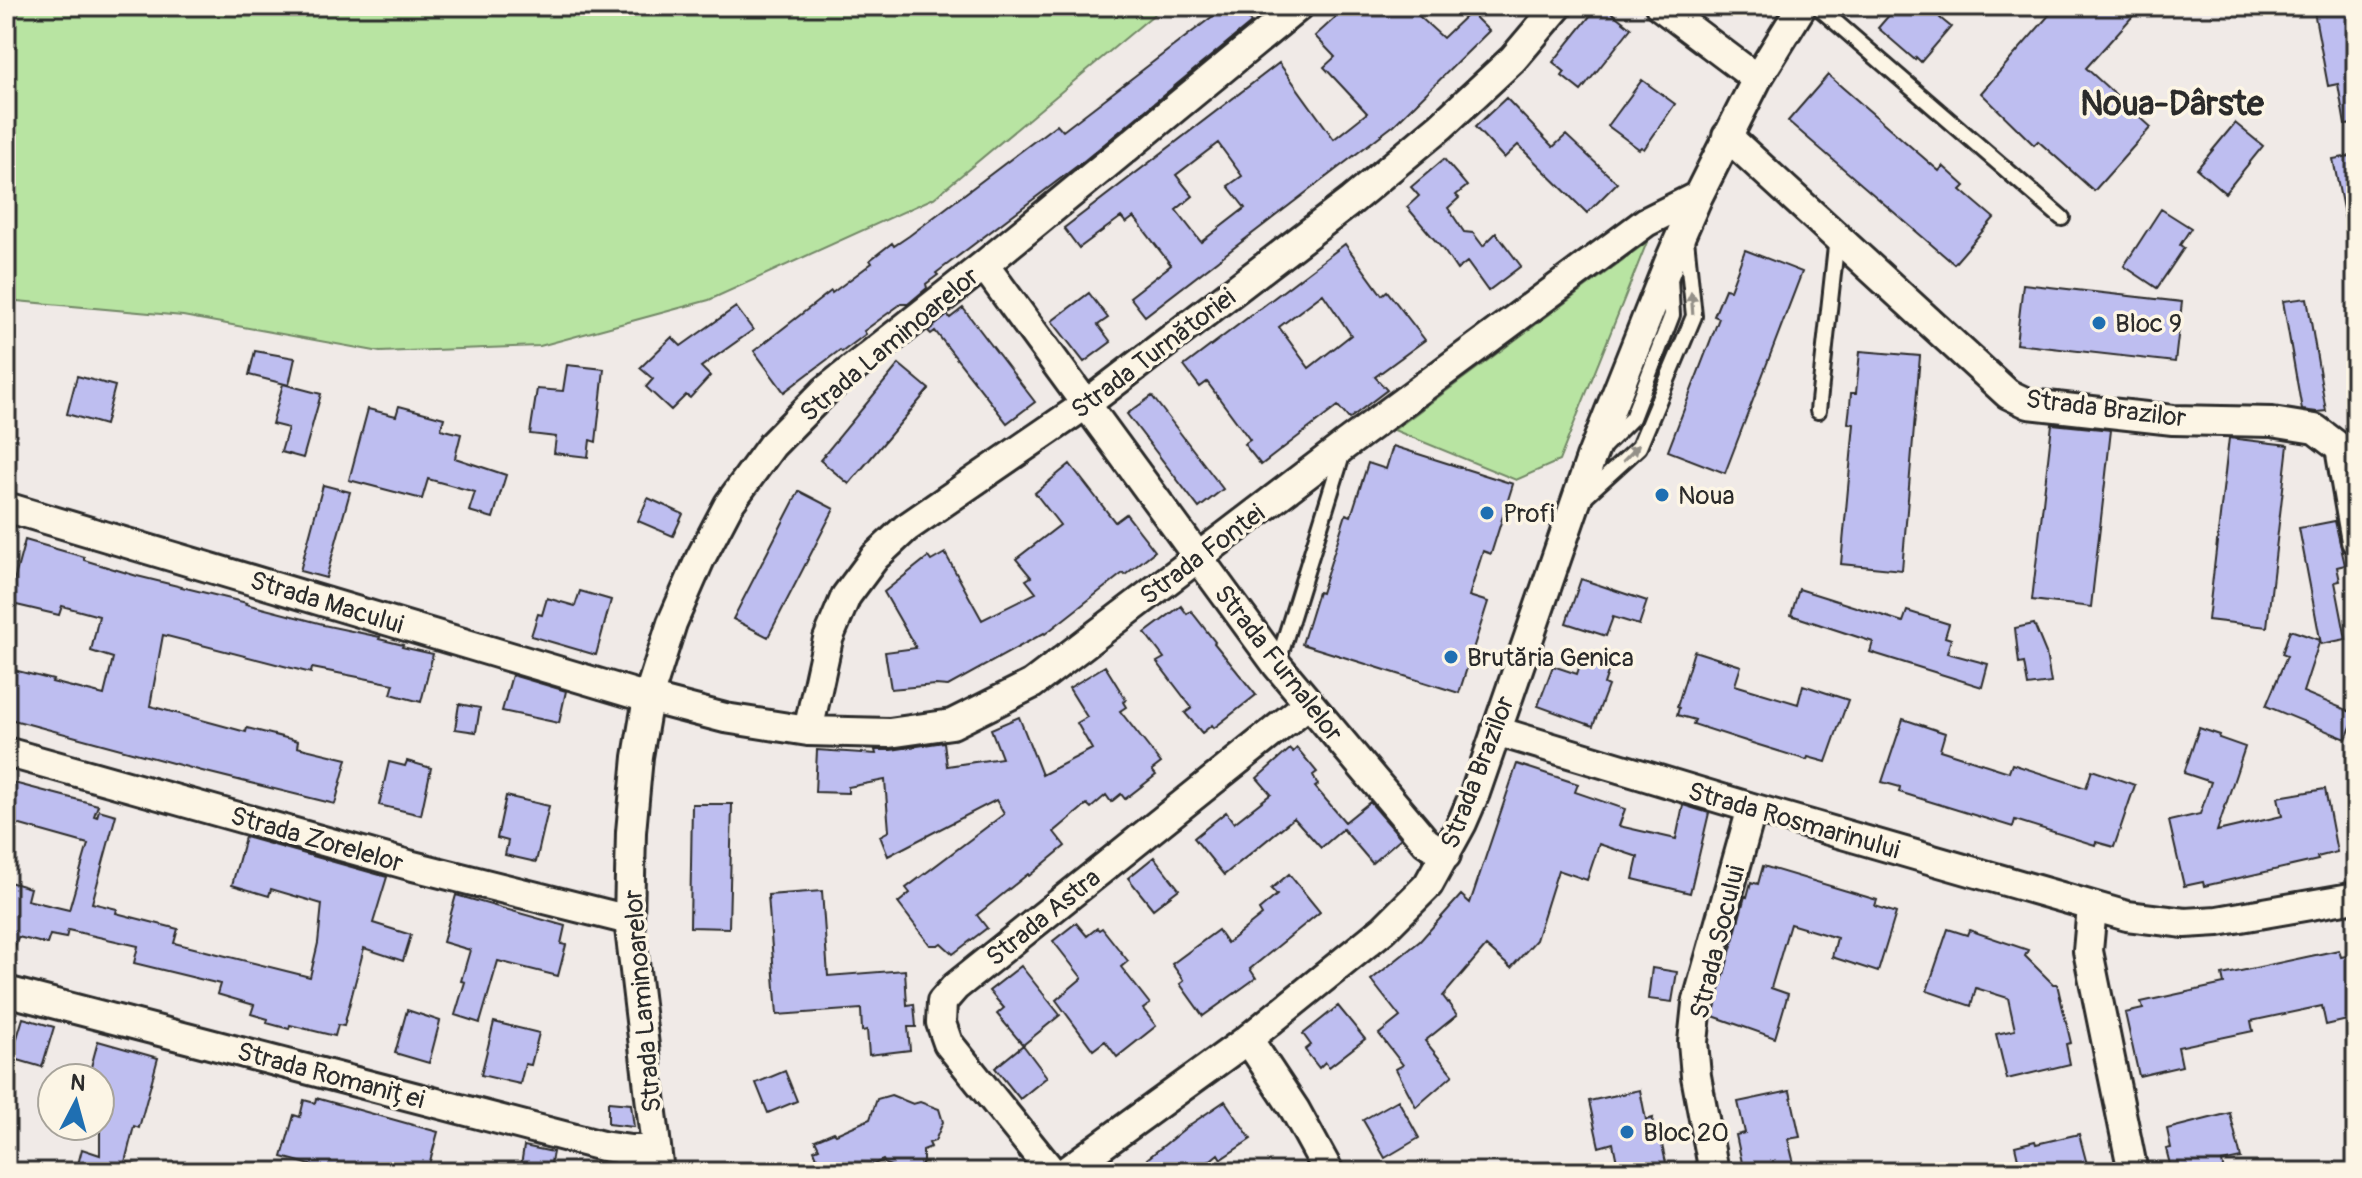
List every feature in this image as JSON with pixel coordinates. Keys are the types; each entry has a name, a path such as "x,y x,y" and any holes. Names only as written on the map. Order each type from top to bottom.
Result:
{"street":[{"name":"Strada Laminoarelor","path":"658,1161 629,920 631,832 638,757 648,698 672,623 729,504 772,445 826,390 984,265 1299,6"},
{"name":"Strada Turnătoriei","path":"808,731 828,639 846,596 875,557 906,528 1085,405 1351,201 1441,126 1513,59 1558,6"},
{"path":"1660,6 1757,79"},
{"name":"Strada Brazilor","path":"1065,1172 1248,1039 1392,921 1428,885 1475,793 1591,458 1670,260 1727,136 1757,79 1802,6"},
{"name":"Strada Brazilor","path":"1727,136 2008,394 2029,404 2173,420 2272,422 2315,429 2340,448 2356,541"},
{"name":"Strada Fontei","path":"648,698 725,718 808,731 889,733 952,724 1032,684 1345,445 1646,222 1698,196"},
{"name":"Strada Furnalelor","path":"984,265 1277,665 1426,842 1446,855"},
{"name":"Strada Macului","path":"6,507 648,698"},
{"name":"Strada Astra","path":"1052,1172 948,1043 941,1023 942,1002 955,987 1308,704"},
{"name":"Strada Rosmarinului","path":"1496,731 2127,916 2185,923 2218,921 2356,897"},
{"name":"Strada Zorelelor","path":"6,752 409,865 629,920"},
{"name":"Strada Socului","path":"1714,1172 1696,1076 1693,1042 1697,1004 1752,808"},
{"path":"2092,907 2088,951 2133,1172"},
{"name":"Strada Romaniței","path":"6,991 602,1146 631,1150 658,1161"},
{"path":"1248,1039 1295,1110 1329,1172"}],"lane":[{"path":"1817,6 2062,218"},
{"path":"1574,506 1639,447 1694,316 1685,225"},
{"path":"1818,411 1837,237"},
{"path":"1277,665 1345,445"}],"green space":[{"path":"6,6 1164,6 934,198 709,300 540,346 380,352 183,316 6,300"},
{"path":"1647,242 1559,461 1516,480 1394,430"}],"building":[{"path":"1226,6 1239,6 1251,23 1085,160 936,273 938,275 926,284 927,288 908,304 901,304 864,331 866,334 784,392 754,351 872,263 870,260 892,243 894,246 909,236 1057,124 1063,131"},
{"path":"1348,6 1408,6 1443,38 1470,12 1489,31 1394,125 1145,316 1130,297 1171,265 1134,217 1126,223 1121,217 1079,248 1064,228 1279,63 1334,139 1367,113 1324,67 1335,57 1315,36","holes":["1218,143 1242,176 1228,186 1245,208 1201,242 1176,210 1193,196 1176,175"]},
{"path":"1598,6 1603,6 1631,28 1581,91 1562,76 1565,72 1553,62"},
{"path":"1897,6 1951,6 1940,18 1951,27 1921,62 1878,28"},
{"path":"2057,6 2142,6 2086,68 2151,127 2094,191 2038,141 2034,145 1981,93"},
{"path":"2313,6 2356,6 2356,124 2345,125 2338,84 2328,86"},
{"path":"1828,75 1939,171 1943,166 1965,186 1961,190 1994,218 1954,264 1788,121"},
{"path":"1642,80 1675,104 1644,149 1639,149 1608,126"},
{"path":"1506,98 1553,147 1566,135 1617,183 1587,213 1518,145 1504,158 1475,127"},
{"path":"2235,123 2263,146 2225,193 2197,169"},
{"path":"2356,155 2356,223 2346,224 2333,159"},
{"path":"1444,159 1467,186 1456,195 1459,198 1448,208 1464,232 1473,233 1483,246 1496,233 1521,266 1488,291 1467,262 1457,270 1407,207 1419,196 1411,187"},
{"path":"2161,209 2191,228 2180,245 2184,248 2157,288 2124,266"},
{"path":"1345,244 1382,295 1387,291 1425,340 1375,377 1387,390 1349,419 1338,406 1261,465 1244,444 1250,440 1207,382 1200,387 1184,366","holes":["1323,294 1351,335 1309,368 1279,327"]},
{"path":"1745,250 1802,272 1725,473 1668,451 1719,318 1714,316 1725,289 1730,290"},
{"name":"Bloc 9","path":"2023,284 2182,302 2175,362 2016,344"},
{"path":"1089,293 1108,318 1098,325 1111,342 1084,362 1052,321"},
{"path":"2307,298 2326,411 2302,410 2283,301"},
{"path":"736,307 753,330 701,367 710,376 690,398 686,395 671,410 646,387 653,379 640,368 672,337 681,346"},
{"path":"963,308 1035,402 1007,423 935,331 931,334 928,331"},
{"path":"255,351 295,358 289,385 249,375"},
{"path":"1860,351 1920,356 1902,570 1841,564 1854,424 1848,423 1851,393 1856,393"},
{"path":"899,364 929,389 849,484 820,460"},
{"path":"567,365 604,369 596,442 590,440 588,457 554,453 556,437 530,434 537,389 563,391"},
{"path":"77,376 115,386 105,425 67,414"},
{"path":"283,384 321,394 303,458 281,452 288,428 272,424"},
{"path":"1152,396 1223,489 1199,508 1127,414"},
{"path":"399,406 444,418 441,429 461,434 455,458 506,475 493,518 469,511 475,492 428,479 422,499 349,480 368,409 396,416"},
{"path":"2052,424 2111,430 2091,607 2032,600"},
{"path":"2229,438 2288,445 2267,627 2208,620"},
{"path":"1393,446 1513,484 1491,554 1483,551 1469,596 1488,602 1459,693 1302,644 1346,514 1351,516 1368,463 1386,469"},
{"path":"1070,464 1115,522 1126,514 1155,551 1045,634 948,686 891,689 885,652 916,648 884,592 928,557 931,561 945,553 982,620 1036,593 1026,580 1031,577 1016,559 1060,525 1035,493"},
{"path":"323,485 350,492 326,578 300,571"},
{"path":"799,491 834,509 768,637 733,619"},
{"path":"648,498 683,514 673,536 638,521"},
{"path":"2335,521 2345,565 2337,567 2340,581 2335,582 2346,639 2321,644 2299,528"},
{"path":"25,540 137,576 380,637 402,647 433,654 421,702 391,694 394,684 312,668 311,673 163,635 150,706 246,732 247,728 298,741 297,747 347,759 335,804 6,718 6,668 104,695 113,658 91,651 99,616 62,606 59,615 8,603"},
{"path":"1581,579 1647,601 1639,625 1613,617 1606,636 1566,623"},
{"path":"1799,589 1903,622 1907,611 1949,624 1945,637 1951,639 1947,653 1988,664 1982,687 1870,652 1873,642 1791,615"},
{"path":"580,591 611,600 596,655 531,636 547,598 575,606"},
{"path":"1181,606 1187,614 1191,611 1256,695 1214,728 1212,725 1202,733 1185,713 1192,708 1157,662 1164,658 1145,633"},
{"path":"2034,624 2046,653 2051,683 2028,686 2024,663 2019,664 2015,628"},
{"path":"2290,630 2320,640 2303,692 2356,714 2346,739 2266,706 2287,656 2282,654"},
{"path":"1694,651 1741,666 1735,685 1798,704 1803,685 1848,700 1826,762 1808,757 1807,760 1749,742 1693,724 1695,720 1677,715"},
{"path":"1582,659 1609,669 1604,684 1608,686 1593,726 1538,706 1553,666 1577,674"},
{"path":"1105,666 1126,700 1123,702 1126,707 1120,711 1161,763 1152,770 1156,775 1125,799 1121,794 1111,802 1106,795 1091,808 1087,804 1054,832 1065,846 977,915 987,928 953,954 941,943 930,945 898,903 910,893 906,888 1004,814 996,800 888,856 880,836 889,831 885,780 848,787 848,793 815,792 817,750 876,754 875,750 944,742 947,766 1002,758 991,729 1019,717 1042,775 1092,749 1077,723 1087,717 1069,688"},
{"path":"512,675 566,691 559,723 502,711"},
{"path":"459,704 480,708 476,732 455,729"},
{"path":"1903,719 1945,733 1940,750 2009,772 2012,764 2086,788 2092,770 2135,785 2114,847 2096,842 2095,845 2015,820 2013,827 1899,792 1900,787 1882,782"},
{"path":"2199,728 2245,747 2217,831 2282,816 2278,797 2325,789 2337,852 2317,857 2318,860 2204,886 2203,882 2184,886 2169,821 2200,814 2211,782 2184,773"},
{"path":"1297,748 1317,772 1313,775 1318,785 1315,787 1345,822 1370,802 1401,838 1372,863 1343,829 1321,848 1294,818 1224,875 1194,838 1226,812 1234,823 1271,794 1257,778 1290,749 1293,752"},
{"path":"407,761 431,768 421,815 379,805 389,762 405,766"},
{"path":"1517,764 1578,784 1575,792 1625,809 1619,826 1676,839 1683,805 1709,813 1690,893 1633,879 1638,857 1599,844 1587,880 1558,870 1536,940 1511,968 1486,946 1443,996 1457,1015 1425,1041 1453,1075 1416,1107 1396,1069 1403,1065 1379,1034 1400,1017 1371,980 1420,941 1461,895 1470,903"},
{"path":"6,781 98,805 94,816 97,817 99,810 116,815 92,903 117,909 116,913 178,929 174,943 310,977 322,904 271,889 269,896 232,885 245,837 387,877 373,923 411,935 403,961 364,948 344,1026 338,1025 335,1036 267,1023 268,1019 251,1014 254,1005 217,994 220,984 134,963 138,946 68,930 66,938 50,935 47,944 18,937 13,953 6,952 6,881 30,888 27,900 69,910 88,844 6,821"},
{"path":"506,796 549,806 536,862 505,855 508,841 497,838"},
{"path":"692,804 732,804 729,928 690,927"},
{"path":"1154,857 1179,889 1153,909 1128,878"},
{"path":"1763,866 1877,900 1875,906 1896,913 1878,972 1832,957 1837,938 1790,924 1771,988 1788,994 1775,1038 1713,1016 1745,896 1751,882 1758,884"},
{"path":"1289,874 1320,912 1250,969 1256,978 1203,1016 1180,984 1184,981 1172,964 1218,930 1227,943 1262,915 1259,910 1277,895 1271,889"},
{"path":"822,891 828,976 905,970 907,1005 914,1004 916,1027 908,1027 910,1050 869,1055 867,1030 862,1031 861,1009 777,1015 768,895"},
{"path":"456,895 565,926 561,944 566,945 558,976 498,961 480,1023 455,1015 470,950 443,942"},
{"path":"1076,923 1087,936 1102,928 1128,961 1121,967 1150,1004 1143,1009 1156,1026 1117,1057 1105,1041 1093,1050 1056,1000 1082,978 1053,941"},
{"path":"1948,929 1967,935 1969,930 2028,950 2025,956 2053,984 2057,984 2071,1043 2066,1044 2070,1064 2007,1079 1996,1034 2015,1030 2008,998 1976,988 1971,1006 1927,991"},
{"path":"2339,950 2341,957 2356,954 2356,1018 2326,1025 2322,1006 2251,1021 2253,1031 2178,1047 2182,1066 2139,1076 2125,1013 2143,1009 2141,1002 2224,984 2222,975"},
{"path":"1021,966 1060,1015 1023,1045 997,1014 1004,1008 989,991"},
{"path":"1652,968 1677,972 1672,1002 1648,999"},
{"path":"1338,1006 1365,1039 1329,1067 1325,1062 1319,1068 1305,1050 1311,1045 1303,1034"},
{"path":"407,1010 440,1021 429,1063 395,1053"},
{"path":"23,1018 54,1027 44,1062 36,1062 36,1065 11,1058"},
{"path":"494,1022 539,1033 531,1065 525,1064 520,1084 481,1075"},
{"path":"98,1041 158,1058 139,1128 134,1126 125,1162 140,1166 139,1172 76,1172 82,1149 100,1155 100,1142 116,1142 116,1062 92,1062"},
{"path":"1023,1045 1047,1077 1020,1099 995,1068"},
{"path":"785,1071 797,1101 768,1113 756,1083"},
{"name":"Bloc 20","path":"1640,1090 1646,1120 1653,1118 1652,1125 1658,1127 1668,1172 1619,1172 1613,1143 1599,1147 1589,1101"},
{"path":"1790,1091 1800,1137 1788,1139 1796,1172 1744,1172 1736,1135 1745,1133 1738,1102"},
{"path":"891,1095 913,1104 920,1102 939,1109 943,1122 935,1141 929,1143 931,1147 923,1150 923,1162 919,1168 908,1172 885,1164 883,1160 857,1172 823,1172 814,1150 819,1148 815,1140 870,1119 877,1099"},
{"path":"316,1098 438,1132 427,1172 336,1172 282,1157 294,1115 300,1117 304,1100 315,1103"},
{"path":"1398,1100 1419,1138 1385,1158 1363,1120"},
{"path":"1225,1101 1251,1139 1221,1159 1218,1154 1196,1172 1157,1172 1147,1159"},
{"path":"608,1102 631,1104 634,1127 608,1124"},
{"path":"2230,1113 2241,1158 2222,1162 2224,1172 2172,1172 2166,1149 2171,1148 2167,1129"},
{"path":"2079,1134 2089,1172 2021,1172 2015,1146"},
{"path":"524,1146 553,1152 549,1172 520,1172"}],"place":[{"name":"Bloc 9","path":"2099,323"},
{"name":"Noua","path":"1662,495"},
{"name":"Profi","path":"1487,513"},
{"name":"Brutăria Genica","path":"1451,657"},
{"name":"Bloc 20","path":"1627,1132"}],"district":[{"name":"Noua-Dârste","path":"2172,103"}]}
